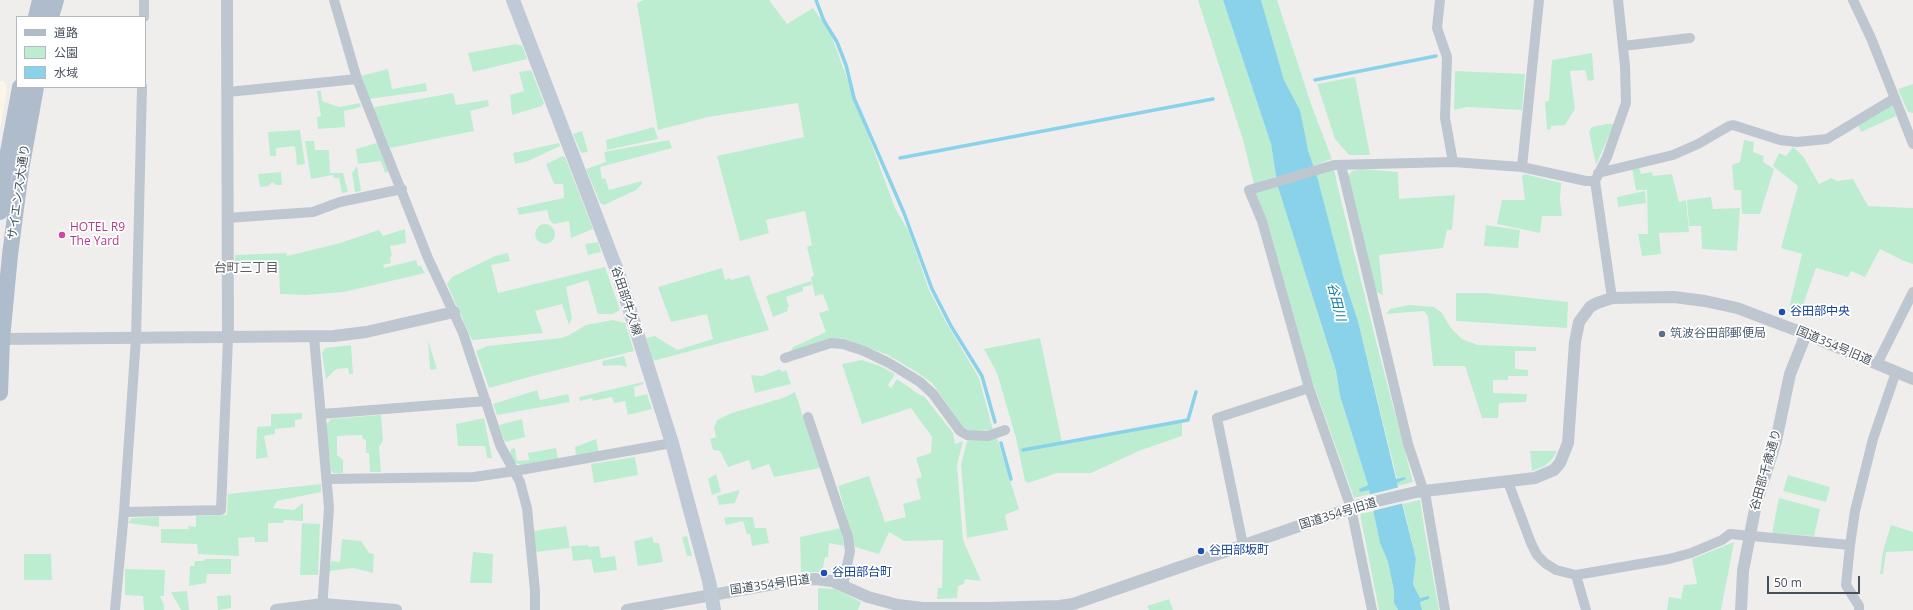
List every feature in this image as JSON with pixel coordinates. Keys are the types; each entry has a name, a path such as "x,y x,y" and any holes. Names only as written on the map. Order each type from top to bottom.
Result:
{"main road":[{"path":"36,16 40,0"},
{"path":"52,16 56,0"},
{"name":"谷田部牛久線","path":"513,0 618,273 672,444 714,610"},
{"name":"サイエンス大通り","path":"0,212 3,183 20,88"},
{"name":"サイエンス大通り","path":"0,393 2,339 19,186 36,88"},
{"path":"3,183 19,186"}],"street":[{"path":"144,0 144,16"},
{"path":"124,512 221,510 228,338 227,0"},
{"path":"334,0 357,79 402,189 428,258 454,312 500,445 520,482 527,508 535,591 535,610"},
{"path":"1440,0 1437,28 1446,57 1445,118 1452,162"},
{"path":"1522,167 1539,0"},
{"path":"1612,298 1597,177 1608,158 1626,103 1623,46 1618,0"},
{"path":"1853,0 1871,38 1913,144"},
{"path":"1623,46 1690,38"},
{"path":"228,92 357,79"},
{"path":"115,610 124,512 136,338 142,88"},
{"path":"1372,610 1356,507 1309,388 1262,221 1249,190 1337,165 1452,162 1522,167 1586,181 1673,155 1698,144 1729,126 1791,142 1817,142 1828,139 1895,98"},
{"path":"1337,165 1420,492 1445,610"},
{"path":"227,218 313,212 340,202 402,189"},
{"path":"1877,364 1913,292"},
{"name":"国道354号旧道","path":"627,610 711,594 815,578 832,581 882,602 923,608 1073,607 1244,545 1356,507 1420,492 1535,478 1554,470 1564,456 1568,443 1575,342 1579,322 1590,307 1612,298 1674,297 1705,301 1737,308 1806,334 1913,379"},
{"path":"2,339 314,337 366,332 454,312"},
{"name":"谷田部千歳通り","path":"1741,610 1749,535 1756,504 1776,441 1790,374 1806,334"},
{"path":"314,337 322,414 329,508 322,607"},
{"path":"786,358 831,343 843,344 883,360 920,382 933,394 960,431 967,435 988,436 1005,430"},
{"path":"1859,610 1859,606 1846,585 1855,511 1873,439 1896,372"},
{"path":"1244,545 1217,418 1309,388"},
{"path":"322,414 486,401"},
{"path":"808,417 848,537 850,550 843,585"},
{"path":"327,479 474,476 515,471 672,444"},
{"path":"1508,482 1537,555 1545,563 1556,570 1576,575 1669,559 1691,553 1722,540 1730,534 1850,545"},
{"path":"1576,575 1586,610"},
{"path":"276,610 322,607 396,610"}],"shaded area":[{"path":"0,81 4,81 7,89 0,129"}],"green space":[{"path":"644,0 769,0 787,24 813,8 830,32 895,208 909,232 929,290 979,378 993,430 971,431 963,427 932,383 888,355 842,338 790,353 793,347 826,332 819,313 829,310 823,294 815,296 811,277 814,276 807,247 812,245 805,211 766,220 769,233 740,241 717,156 804,137 798,103 708,117 658,130 637,3"},
{"path":"1198,0 1223,0 1271,144 1277,176 1254,184 1243,140"},
{"path":"1261,0 1277,0 1312,107 1332,159 1313,166 1304,136 1300,110 1284,80"},
{"path":"516,44 522,46 527,59 473,72 468,53"},
{"path":"1592,53 1594,80 1588,81 1585,70 1570,71 1575,109 1565,125 1551,126 1551,129 1547,130 1545,102 1549,101 1552,60"},
{"path":"388,69 392,89 426,83 427,91 369,99 361,76"},
{"path":"531,70 544,103 542,106 512,115 510,95 524,91 519,72"},
{"path":"1455,71 1525,74 1522,110 1467,107 1454,110"},
{"path":"1355,77 1370,155 1349,155 1335,139 1317,84"},
{"path":"1913,84 1913,113 1908,112 1898,89"},
{"path":"317,91 321,91 322,101 339,107 360,103 361,107 344,111 345,127 318,129 317,117 321,116"},
{"path":"453,93 456,105 488,100 489,106 470,111 474,131 390,148 374,109 375,107"},
{"path":"1892,105 1896,116 1861,132 1858,125"},
{"path":"1614,124 1596,165 1589,132 1592,127"},
{"path":"654,127 658,139 607,150 606,140"},
{"path":"300,130 305,164 297,165 295,146 276,148 276,156 270,156 268,132"},
{"path":"582,131 588,152 581,153 573,134"},
{"path":"669,140 672,148 600,167 602,179 605,178 609,190 642,181 642,184 636,190 604,205 600,203 586,169 606,162 604,152"},
{"path":"1744,140 1754,142 1753,152 1764,156 1763,162 1774,169 1760,214 1742,214 1741,190 1734,190 1732,165 1740,162"},
{"path":"305,141 314,141 315,150 329,150 330,173 343,173 348,192 342,193 339,178 334,178 333,175 311,179"},
{"path":"377,143 389,171 385,173 381,161 358,164 356,149"},
{"path":"559,143 560,146 528,161 515,164 513,153"},
{"path":"1793,147 1803,156 1819,184 1831,178 1837,181 1853,179 1868,206 1913,208 1913,264 1880,249 1865,277 1851,271 1848,277 1816,268 1799,316 1788,312 1802,254 1781,248 1798,186 1773,166 1779,153 1786,156"},
{"path":"563,156 565,157 593,229 571,238 569,221 554,224 550,221 547,210 519,215 517,208 564,198 563,184 554,184 546,164"},
{"path":"357,166 361,191 355,192 352,173"},
{"path":"1639,167 1641,174 1652,172 1653,176 1672,174 1679,202 1686,200 1689,232 1659,233 1661,254 1642,256 1638,234 1648,234 1647,190 1636,190 1632,168"},
{"path":"1334,169 1379,353 1413,482 1398,486 1397,483 1406,479 1405,477 1397,479 1358,321 1344,279 1316,175"},
{"path":"1361,169 1398,172 1399,199 1455,195 1452,230 1447,230 1443,248 1379,255 1383,295 1376,292 1348,176 1352,171"},
{"path":"281,172 282,185 276,185 272,182 269,186 260,187 258,174"},
{"path":"1524,174 1561,183 1560,200 1562,216 1542,216 1540,233 1497,224 1502,200 1525,200 1522,177"},
{"path":"1278,186 1336,372 1340,396 1368,485 1359,489 1369,490 1370,494 1354,498 1312,380 1268,224 1255,192"},
{"path":"1645,191 1646,203 1618,207 1617,197"},
{"path":"1711,197 1713,209 1740,208 1737,251 1702,249 1701,226 1689,226 1687,200"},
{"path":"545,224 552,227 555,234 552,241 545,244 538,241 535,234 538,227"},
{"path":"1486,225 1520,230 1518,248 1484,246"},
{"path":"405,229 406,243 390,246 392,256 390,257 391,263 383,265 384,268 416,260 418,266 421,266 425,273 344,292 306,295 280,294 279,265 235,265 235,255 286,253 287,256 340,243 379,230 383,236"},
{"path":"598,242 601,252 588,255 585,244"},
{"path":"508,253 510,261 491,265 498,293 605,267 620,310 613,314 598,314 588,280 566,287 572,318 569,325 562,304 535,311 543,333 472,340 447,284 452,277 495,256"},
{"path":"722,268 725,280 730,278 731,280 749,275 769,330 653,361 646,338 655,336 677,350 713,339 707,314 671,322 658,287"},
{"path":"811,281 812,285 803,287 803,291 786,297 789,307 787,308 788,311 773,317 766,296"},
{"path":"1456,293 1486,293 1568,302 1567,328 1456,321"},
{"path":"1409,305 1434,307 1442,313 1450,327 1462,339 1478,345 1536,347 1536,351 1515,351 1515,369 1528,370 1528,376 1508,376 1508,380 1493,380 1493,393 1527,394 1526,402 1499,403 1498,418 1482,418 1465,366 1433,366 1428,316 1424,311 1386,314 1390,309"},
{"path":"613,320 625,323 634,351 489,388 476,351 487,346 562,338 586,325"},
{"path":"1040,338 1062,442 1182,422 1182,436 1141,450 1091,473 1057,473 1028,483 1025,481 1016,438 997,373 984,349"},
{"path":"428,340 437,369 430,370"},
{"path":"351,345 353,374 349,374 348,368 336,369 326,379 322,353 325,348"},
{"path":"624,356 627,367 620,365 603,366 602,361"},
{"path":"862,360 880,366 895,374 888,385 891,388 897,379 920,395 924,396 953,433 955,444 963,441 957,465 963,540 981,581 965,579 964,584 958,586 957,598 937,599 938,588 942,588 943,540 904,541 889,532 879,554 855,547 838,486 869,476 885,522 906,517 903,504 921,499 916,479 922,477 916,458 931,453 932,437 911,408 862,424 842,364"},
{"path":"780,369 782,372 786,370 791,384 755,393 751,375 762,376"},
{"path":"643,382 644,384 634,387 635,397 647,394 652,409 628,415 625,401 614,403 612,397 593,401 592,398 580,401 579,397"},
{"path":"537,390 540,400 568,394 570,402 497,415 493,404"},
{"path":"795,392 820,468 774,477 769,464 752,470 749,460 728,467 720,451 713,450 710,439 716,437 714,428 717,420 732,413 783,398"},
{"path":"302,413 302,419 295,420 295,427 275,429 275,434 264,436 268,457 256,459 257,427 271,426 271,414"},
{"path":"381,415 383,441 379,447 381,472 370,472 369,453 366,453 366,440 363,439 362,435 337,436 337,455 343,460 343,473 333,473 331,470 326,425 331,419"},
{"path":"484,418 492,458 487,458 485,446 458,446 456,424"},
{"path":"522,419 525,437 505,442 499,425"},
{"path":"968,438 997,438 1019,509 1005,515 1008,530 967,538 961,464"},
{"path":"596,439 599,453 576,457 575,447"},
{"path":"515,448 517,461 529,460 528,453 556,448 558,459 521,465 513,462 510,454 511,449"},
{"path":"1530,451 1557,451 1553,458 1545,466 1532,471"},
{"path":"635,457 638,475 594,483 591,464"},
{"path":"716,474 721,492 712,495 708,479"},
{"path":"1788,475 1830,487 1826,502 1783,491"},
{"path":"321,484 321,492 277,501 273,508 294,510 303,503 303,521 284,520 283,523 268,523 268,542 255,542 254,537 238,538 239,556 198,554 197,544 161,543 161,529 189,529 188,526 196,527 196,516 227,515 228,494"},
{"path":"740,490 735,503 719,505 717,496"},
{"path":"1779,498 1820,509 1814,536 1772,533"},
{"path":"1420,500 1439,610 1422,610 1420,602 1429,599 1429,597 1420,598 1413,584 1416,559 1403,504"},
{"path":"1374,511 1380,543 1388,562 1394,591 1394,603 1398,610 1379,610 1360,514"},
{"path":"159,517 159,527 128,523 132,518"},
{"path":"753,517 755,528 766,528 769,543 752,546 750,534 747,534 743,521 726,525 724,518"},
{"path":"302,523 320,524 318,575 300,575"},
{"path":"1891,525 1913,532 1913,551 1886,552 1883,574 1880,574 1883,551"},
{"path":"566,526 570,548 535,552 533,532"},
{"path":"841,528 844,546 829,543 828,557 825,557 822,572 801,572 800,537"},
{"path":"687,536 692,556 687,556 682,537"},
{"path":"652,537 654,543 659,543 663,562 638,566 634,541"},
{"path":"342,539 361,541 369,553 374,554 373,573 353,568 329,571 331,561 340,562"},
{"path":"1734,542 1721,610 1667,610 1669,597 1681,599 1684,585 1697,584 1692,559"},
{"path":"588,545 589,547 599,546 601,558 615,556 617,570 594,573 591,559 573,561 571,546"},
{"path":"473,552 493,554 492,583 470,583"},
{"path":"24,554 51,554 52,580 24,580"},
{"path":"205,559 231,559 231,574 207,574 206,583 189,586 190,566 194,566 195,561 204,561"},
{"path":"125,569 165,570 164,596 160,596 164,605 164,610 144,610 143,596 125,595"},
{"path":"818,588 835,589 861,602 858,610 818,610"},
{"path":"187,591 189,610 181,610 171,592"},
{"path":"231,595 231,608 218,610 217,596"},
{"path":"1169,599 1173,610 1149,610 1147,606"}],"water":[{"name":"谷田川","path":"1223,0 1261,0 1284,80 1300,110 1308,150 1318,180 1344,279 1358,321 1396,479 1405,477 1406,479 1397,483 1416,559 1413,584 1420,598 1429,596 1429,599 1420,602 1422,610 1398,610 1394,603 1394,591 1388,562 1380,543 1369,490 1360,492 1359,489 1368,485 1340,396 1336,371 1278,187 1271,144"}],"pier":[{"path":"1400,487 1404,503 1372,511 1368,495"}],"waterway":[{"path":"816,0 824,21 837,42 846,65 854,98 904,213 932,289 951,326 982,376 995,422"},
{"path":"1315,80 1436,56"},
{"path":"900,158 1213,99"},
{"path":"1023,450 1188,420 1196,392"},
{"path":"1001,443 1011,479"}],"place":[{"name":"HOTEL R9 The Yard","path":"62,235"},
{"name":"谷田部中央","path":"1782,312"},
{"name":"筑波谷田部郵便局","path":"1662,334"},
{"name":"谷田部坂町","path":"1201,551"},
{"name":"谷田部台町","path":"824,573"}],"district":[{"name":"台町三丁目","path":"246,268"}]}
